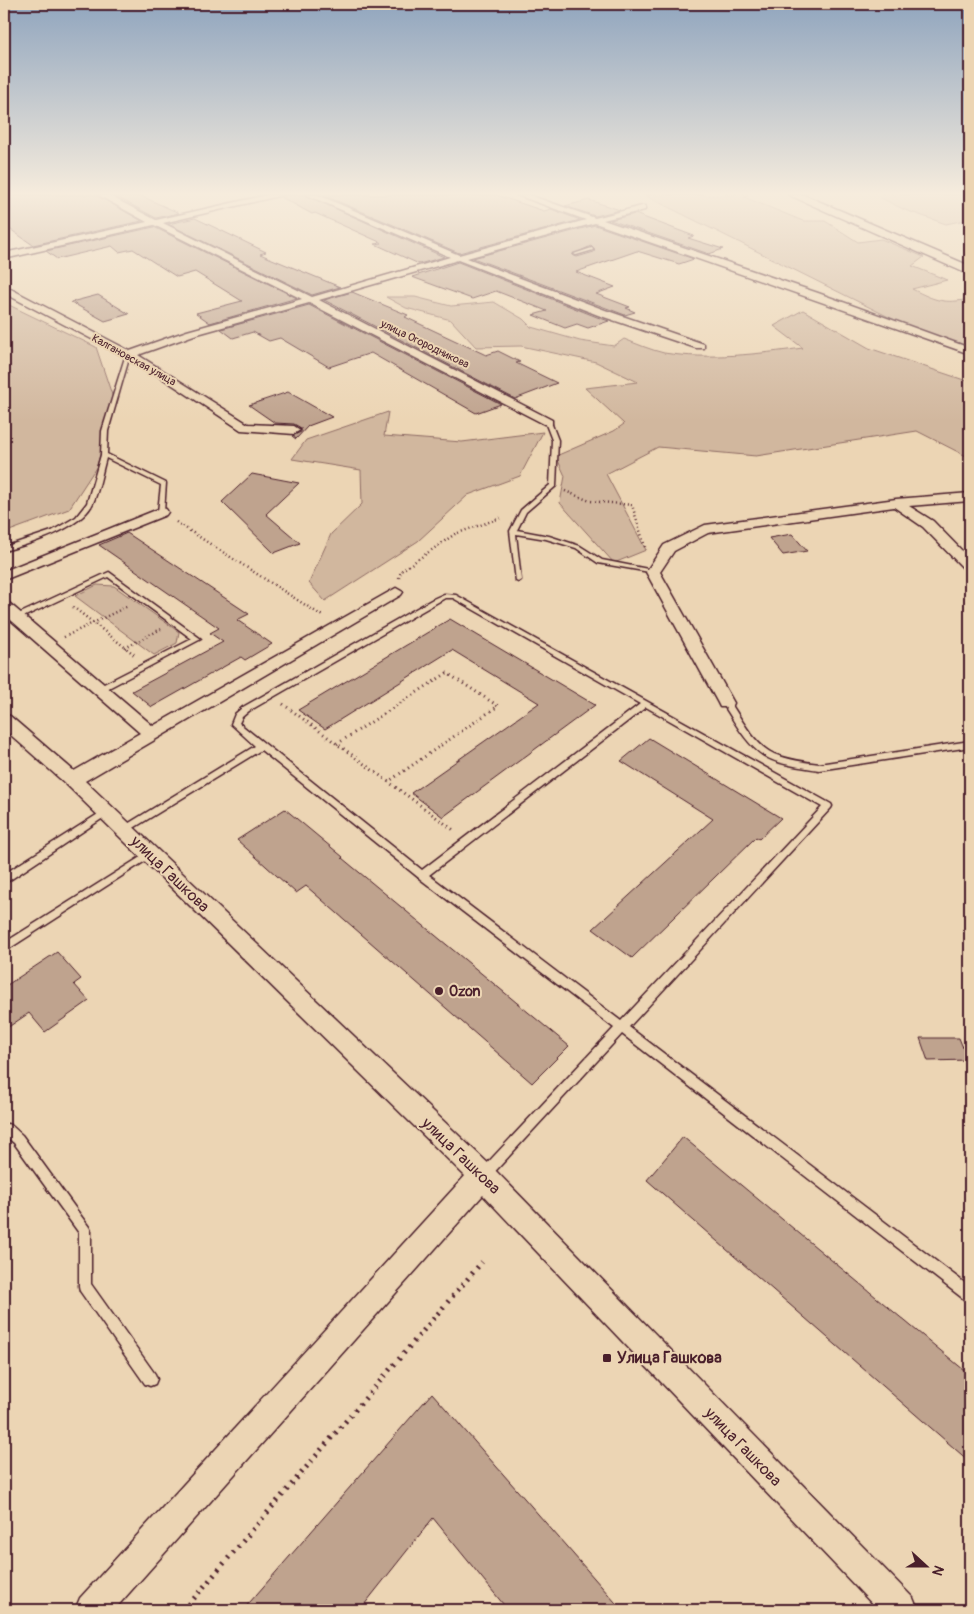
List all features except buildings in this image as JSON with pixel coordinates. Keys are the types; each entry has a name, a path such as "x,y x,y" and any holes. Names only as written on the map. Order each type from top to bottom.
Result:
{"street":[{"name":"улица Огородникова","path":"248,270 476,383 548,422"},
{"path":"128,355 167,340 413,270"},
{"path":"489,270 615,319 700,346"},
{"path":"742,270 970,352"},
{"name":"Калгановская улица","path":"4,289 151,366 245,427 294,430"},
{"path":"726,703 654,572 669,548 705,529 896,503 970,497"},
{"path":"896,503 928,524 970,567"},
{"path":"4,576 161,512"},
{"path":"73,780 396,592"},
{"path":"4,606 152,734"},
{"name":"улица Гашкова","path":"4,720 73,780 483,1176 901,1610"},
{"path":"97,1608 483,1176"}],"lane":[{"path":"4,549 54,532 78,518 90,503 104,455 105,431 128,355"},
{"path":"518,580 513,531 523,510 553,486 555,440 548,422"},
{"path":"104,455 164,484 161,512"},
{"path":"513,531 546,537 578,547 600,562 654,572"},
{"path":"16,617 109,574 197,638 100,689"},
{"path":"483,1176 621,1027 828,806 454,596 444,596 246,709 238,716 235,724 422,875 621,1027 970,1296"},
{"path":"726,703 766,753 798,764 819,767 970,744"},
{"path":"422,875 645,704"},
{"path":"124,830 260,746"},
{"path":"4,879 106,812"},
{"path":"4,948 150,854"},
{"path":"4,1130 8,1130 18,1138 85,1231 84,1286 150,1380"}],"path":[{"path":"553,486 590,501 632,505 654,572"},
{"path":"396,592 401,571 455,534 523,510"},
{"path":"161,512 338,626"},
{"path":"60,597 147,665"},
{"path":"48,644 142,599"},
{"path":"125,648 174,622"},
{"path":"337,744 447,673 498,706 388,782"},
{"path":"271,695 467,841"},
{"path":"184,1610 482,1262"}],"shaded area":[{"path":"795,270 923,270 947,280 912,289 940,300 970,299 970,350 927,336"},
{"path":"386,297 415,297 451,306 494,302 523,319 531,327 580,341 614,346 624,339 664,353 698,356 751,354 803,348 774,326 803,310 869,348 970,382 970,458 917,431 756,456 658,447 606,474 646,550 614,563 560,503 565,476 556,456 614,431 624,424 585,388 638,382 596,362 521,346 476,347 451,320 406,308"},
{"path":"9,305 96,347 114,401 97,466 69,509 4,533 4,306"},
{"path":"388,412 384,436 462,442 543,432 520,476 468,495 418,541 325,601 309,583 331,534 362,504 361,470 292,459 306,440"},
{"path":"97,585 114,586 179,632 177,643 154,655 75,596"}],"place":[{"name":"Ozon","path":"439,991"},
{"name":"Улица Гашкова","path":"607,1358"}]}
